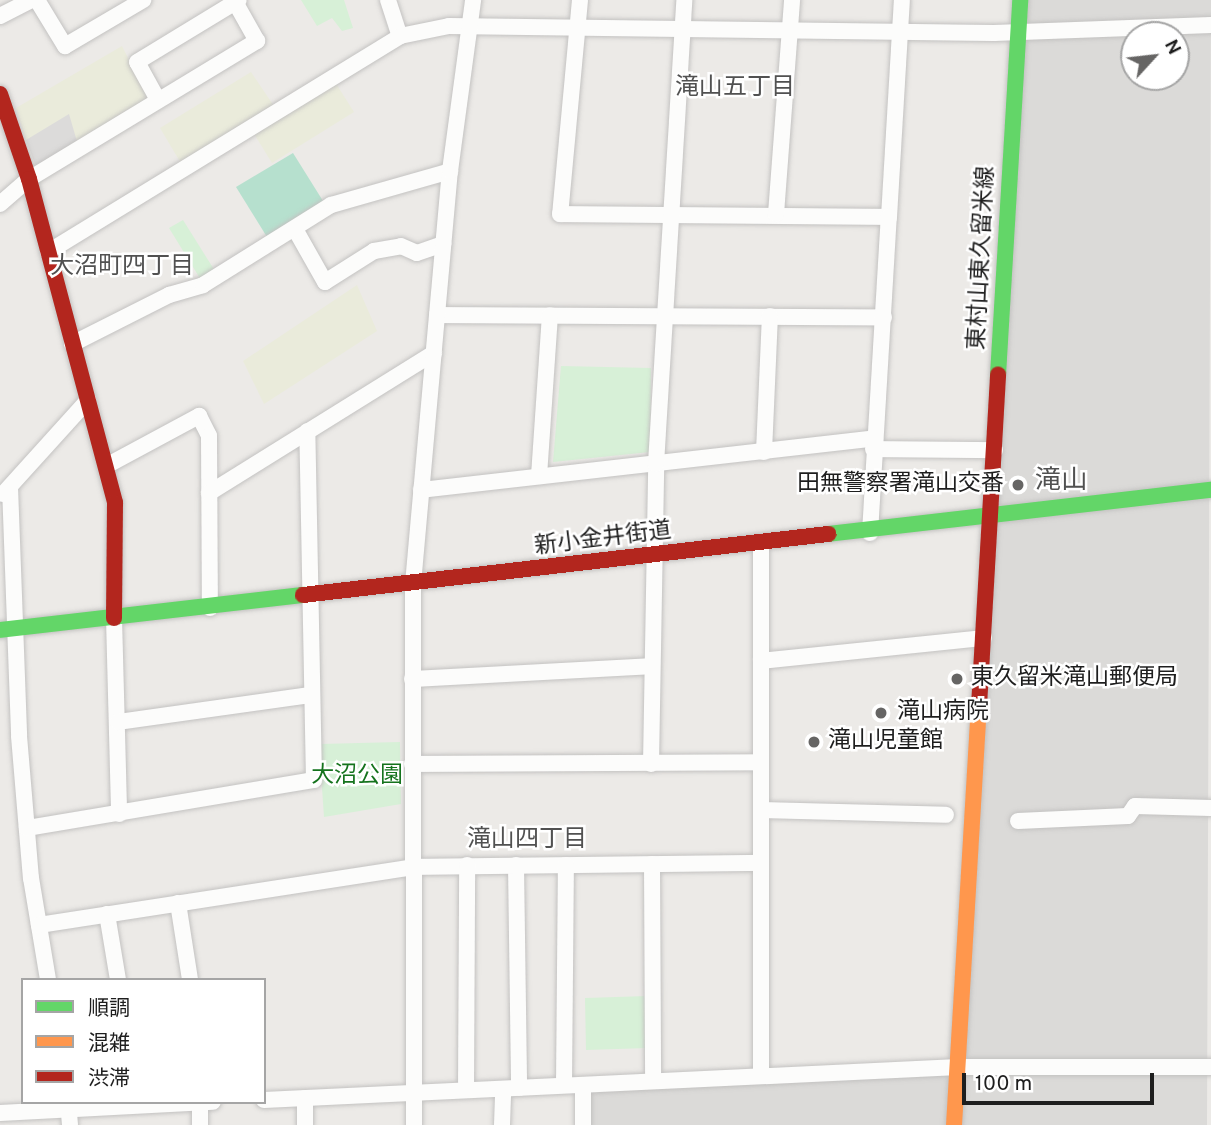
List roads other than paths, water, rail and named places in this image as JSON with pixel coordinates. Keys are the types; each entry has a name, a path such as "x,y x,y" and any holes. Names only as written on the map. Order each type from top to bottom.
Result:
{"main road":[{"name":"東村山東久留米線","path":"954,1125 1020,0"},
{"path":"0,94 29,179 115,503 114,618"},
{"name":"新小金井街道","path":"6,630 870,533 1211,489"}],"street":[{"path":"0,16 31,0"},
{"path":"37,0 65,46 143,0"},
{"path":"388,0 400,36"},
{"path":"414,1125 413,584 450,172 473,0"},
{"path":"580,0 560,214 889,217"},
{"path":"651,764 652,557 656,464 684,0"},
{"path":"776,214 792,0"},
{"path":"870,533 902,0"},
{"path":"0,204 29,179 257,41 237,1 137,62 158,100"},
{"path":"48,252 400,36 469,26 1018,32 1211,25"},
{"path":"72,344 169,295 203,285 331,205 450,172"},
{"path":"295,229 325,282 374,251 401,246 417,253 443,244"},
{"path":"437,314 884,317"},
{"path":"539,476 550,315"},
{"path":"764,452 770,316"},
{"path":"209,493 434,353"},
{"path":"48,978 27,828 6,630 5,492 88,400"},
{"path":"106,466 199,416 209,436 210,608"},
{"path":"27,828 314,780 307,431"},
{"path":"421,490 764,452 874,444 995,450"},
{"path":"761,544 761,1076"},
{"path":"114,618 119,814"},
{"path":"761,661 984,638"},
{"path":"412,678 651,666"},
{"path":"117,722 311,695"},
{"path":"412,764 761,762"},
{"path":"1018,821 1128,816 1135,806 1211,808"},
{"path":"761,810 946,816"},
{"path":"39,925 414,867 761,863"},
{"path":"652,864 653,1081"},
{"path":"466,1090 467,865"},
{"path":"502,1125 511,1088 516,865"},
{"path":"564,1085 566,865"},
{"path":"178,903 190,978"},
{"path":"107,914 118,978"},
{"path":"266,1100 958,1067 1211,1067"},
{"path":"583,1085 583,1125"},
{"path":"305,1098 305,1125"},
{"path":"0,1113 69,1112 140,1104"},
{"path":"200,1104 200,1125"}],"place":[{"name":"田無警察署滝山交番","path":"1018,485"},
{"name":"東久留米滝山郵便局","path":"957,679"},
{"name":"滝山病院","path":"881,713"},
{"name":"滝山児童館","path":"814,742"}],"district":[{"name":"滝山五丁目","path":"735,89"},
{"name":"大沼町四丁目","path":"122,268"},
{"name":"滝山","path":"1061,482"},
{"name":"滝山四丁目","path":"527,841"}],"park label":[{"name":"大沼公園","path":"357,777"}]}
